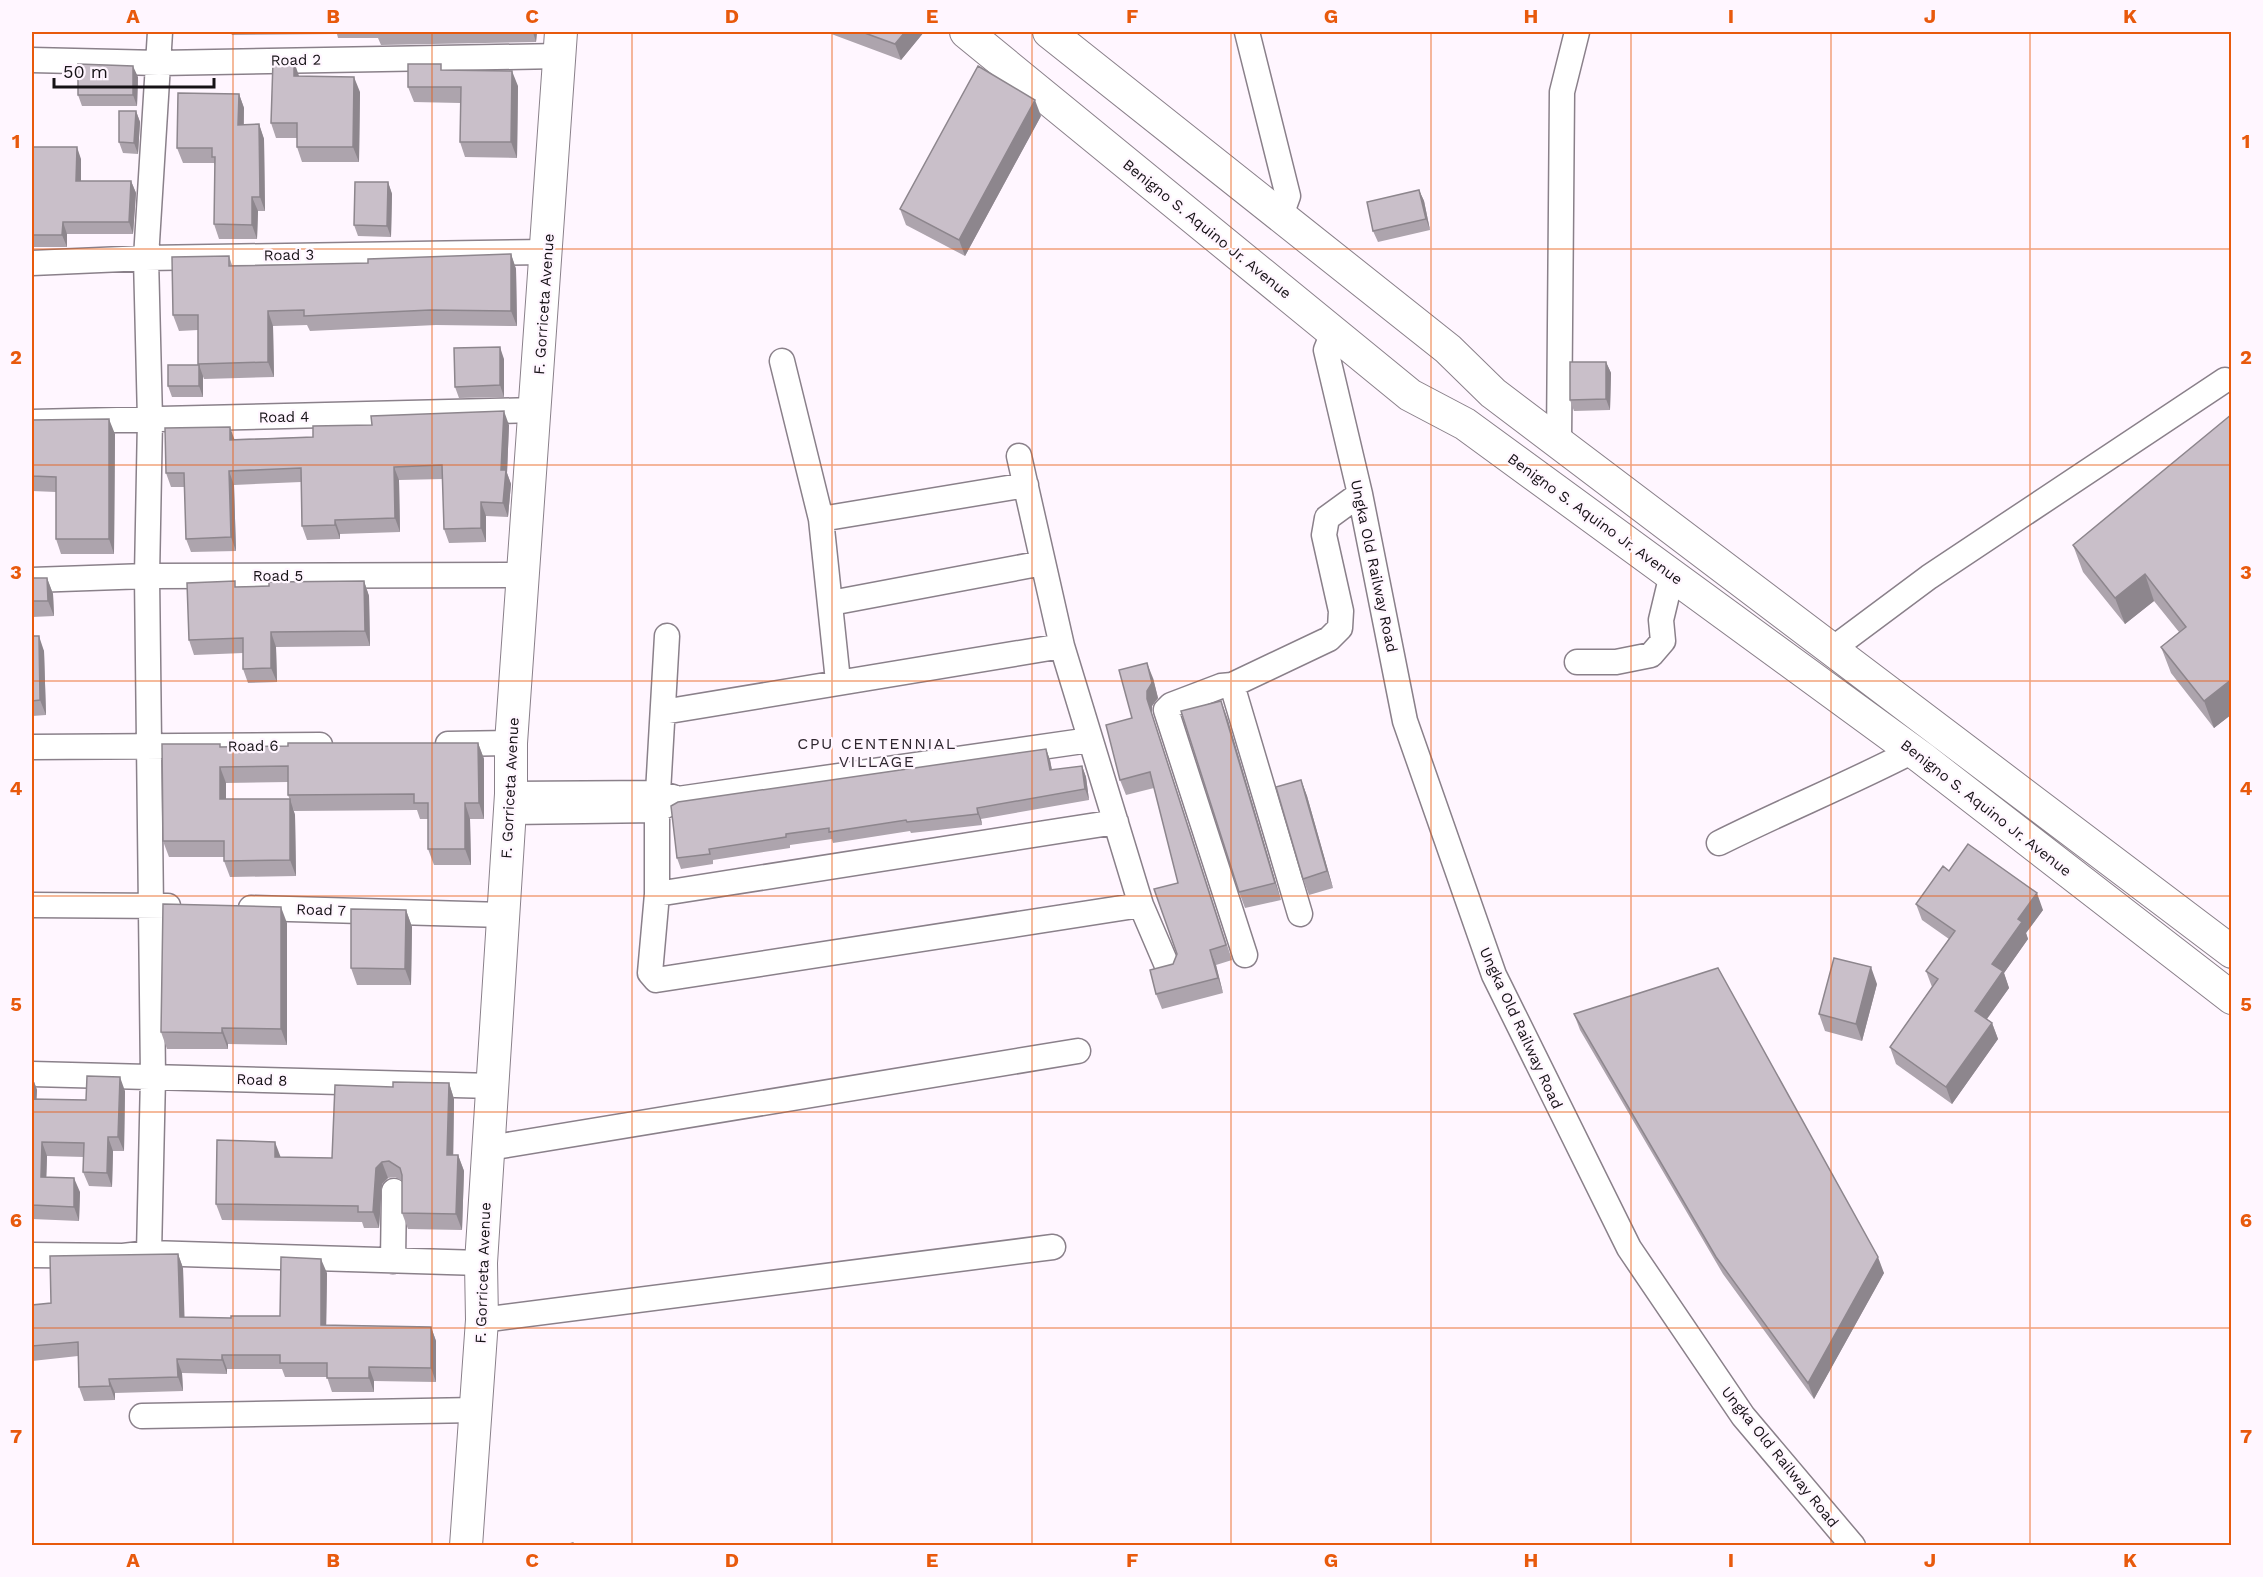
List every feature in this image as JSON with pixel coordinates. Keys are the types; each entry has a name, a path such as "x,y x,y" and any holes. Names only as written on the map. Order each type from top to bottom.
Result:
{"main road":[{"name":"Benigno S. Aquino Jr. Avenue","path":"966,32 1410,395 1465,424 1918,754 2232,998"},
{"name":"Benigno S. Aquino Jr. Avenue","path":"1049,32 1448,349 1493,393 2232,952"},
{"name":"F. Gorriceta Avenue","path":"466,1545 482,1320 481,1263 512,743 561,44"},
{"path":"1534,476 1559,442"},
{"path":"1918,754 1941,733"}],"street":[{"path":"149,1253 153,1077 151,747 147,576 150,420 146,258 160,32"},
{"path":"1247,32 1287,196 1284,207 1278,214"},
{"path":"1559,442 1562,92 1577,32"},
{"name":"Road 2","path":"32,60 159,63 561,44"},
{"name":"Road 3","path":"32,263 146,258 547,252"},
{"name":"Ungka Old Railway Road","path":"1337,335 1326,350 1360,494 1406,721 1494,975 1629,1248 1743,1416 1853,1545"},
{"path":"782,361 821,519 838,681"},
{"path":"1831,650 1929,577 2225,380"},
{"name":"Road 4","path":"32,422 536,410"},
{"path":"1019,456 1062,646 1141,905 1168,968"},
{"path":"821,519 1026,485"},
{"path":"1245,955 1166,710 1167,706 1211,689 1232,685 1329,639 1340,628 1341,611 1324,535 1327,518 1360,494"},
{"path":"831,603 1043,563"},
{"path":"1577,662 1616,662 1652,656 1663,641 1661,620 1672,574"},
{"name":"Road 5","path":"32,580 147,576 524,575"},
{"path":"668,636 663,712 664,801 650,974 656,980 1141,905"},
{"path":"663,712 838,681 1062,646"},
{"path":"1232,685 1300,914"},
{"path":"510,803 664,801 1090,740"},
{"path":"430,744 512,743"},
{"name":"Road 6","path":"32,747 349,745"},
{"path":"1719,843 1780,812 1918,754"},
{"path":"657,894 1116,822"},
{"path":"32,906 187,906"},
{"name":"Road 7","path":"234,908 503,915"},
{"path":"489,1148 1078,1051"},
{"name":"Road 8","path":"32,1074 493,1086"},
{"path":"393,1261 394,1191"},
{"path":"482,1320 1053,1248"},
{"path":"32,1255 123,1256 149,1253 481,1263"},
{"path":"142,1416 476,1410"}],"building":[{"path":"862,32 905,32 895,44"},
{"path":"273,61 294,61 294,76 354,77 353,147 297,147 297,123 271,123"},
{"path":"78,64 133,66 133,95 78,95"},
{"path":"408,64 441,64 441,70 512,71 511,142 460,142 461,87 408,87"},
{"path":"978,66 1035,100 959,240 900,209"},
{"path":"178,93 239,94 238,125 259,124 260,197 252,197 252,225 214,224 215,157 212,157 212,148 177,148"},
{"path":"119,111 136,111 134,143 119,142"},
{"path":"32,147 77,147 76,181 131,181 129,222 63,222 62,235 32,235"},
{"path":"355,182 388,182 387,226 354,225"},
{"path":"1419,190 1426,219 1373,231 1367,202"},
{"path":"511,254 511,311 430,310 304,316 304,310 268,311 268,362 198,364 198,315 173,315 172,257 229,256 229,266 368,263 368,259"},
{"path":"500,347 500,385 455,387 454,348"},
{"path":"1570,362 1606,362 1606,399 1570,400"},
{"path":"168,365 199,365 199,386 168,386"},
{"path":"504,411 501,470 506,470 503,503 481,502 481,528 444,529 442,465 394,467 395,518 335,520 335,525 302,526 301,468 229,471 231,537 186,539 184,473 166,473 165,428 230,427 230,440 313,437 313,426 372,425 371,416"},
{"path":"2232,414 2232,679 2204,701 2161,647 2186,627 2145,574 2115,598 2073,545"},
{"path":"109,419 109,539 56,539 56,477 32,476 32,420"},
{"path":"32,578 47,578 48,601 32,601"},
{"path":"235,581 235,587 269,586 269,582 364,581 365,631 271,632 271,668 243,669 243,638 189,640 187,583"},
{"path":"32,636 39,636 40,700 32,701"},
{"path":"1147,663 1152,683 1147,691 1147,699 1226,945 1210,950 1218,978 1156,994 1150,970 1173,964 1177,954 1154,889 1178,883 1150,772 1120,780 1106,725 1132,718 1119,670"},
{"path":"1221,701 1275,883 1239,892 1181,711"},
{"path":"288,743 478,743 479,803 465,803 465,849 428,849 428,803 414,803 414,794 288,795 288,766 220,767 220,799 290,799 290,860 224,861 224,841 163,841 162,744 220,744 220,747 288,746"},
{"path":"1046,749 1050,770 1082,766 1085,789 977,808 978,814 907,822 906,820 829,832 829,828 786,834 786,837 709,849 710,854 677,858 671,806 678,802"},
{"path":"1301,780 1327,871 1303,879 1276,787"},
{"path":"1968,844 2037,893 2018,919 2022,922 1992,964 2003,971 1975,1011 1992,1023 1946,1087 1890,1047 1938,979 1926,971 1955,931 1916,904 1943,866 1949,871"},
{"path":"163,904 281,907 281,1029 222,1028 222,1033 161,1032"},
{"path":"351,909 406,910 405,969 351,968"},
{"path":"1834,958 1871,967 1856,1024 1819,1014"},
{"path":"1718,968 1878,1257 1808,1383 1716,1257 1574,1014"},
{"path":"87,1076 120,1077 118,1137 108,1137 107,1173 83,1172 84,1143 42,1142 41,1177 74,1178 74,1207 32,1205 32,1099 86,1100"},
{"path":"393,1082 449,1083 447,1155 458,1155 456,1214 402,1213 402,1175 400,1168 389,1161 382,1162 376,1168 373,1212 358,1212 358,1206 216,1204 217,1140 275,1142 275,1157 332,1158 335,1085 393,1087"},
{"path":"178,1254 180,1317 280,1316 281,1257 321,1259 321,1325 431,1327 431,1368 369,1367 369,1378 327,1378 327,1363 280,1363 280,1355 222,1355 222,1360 177,1359 178,1377 109,1379 110,1386 79,1387 78,1342 32,1346 32,1305 51,1303 50,1256"}],"district":[{"name":"CPU CENTENNIAL VILLAGE","path":"877,752"}]}
